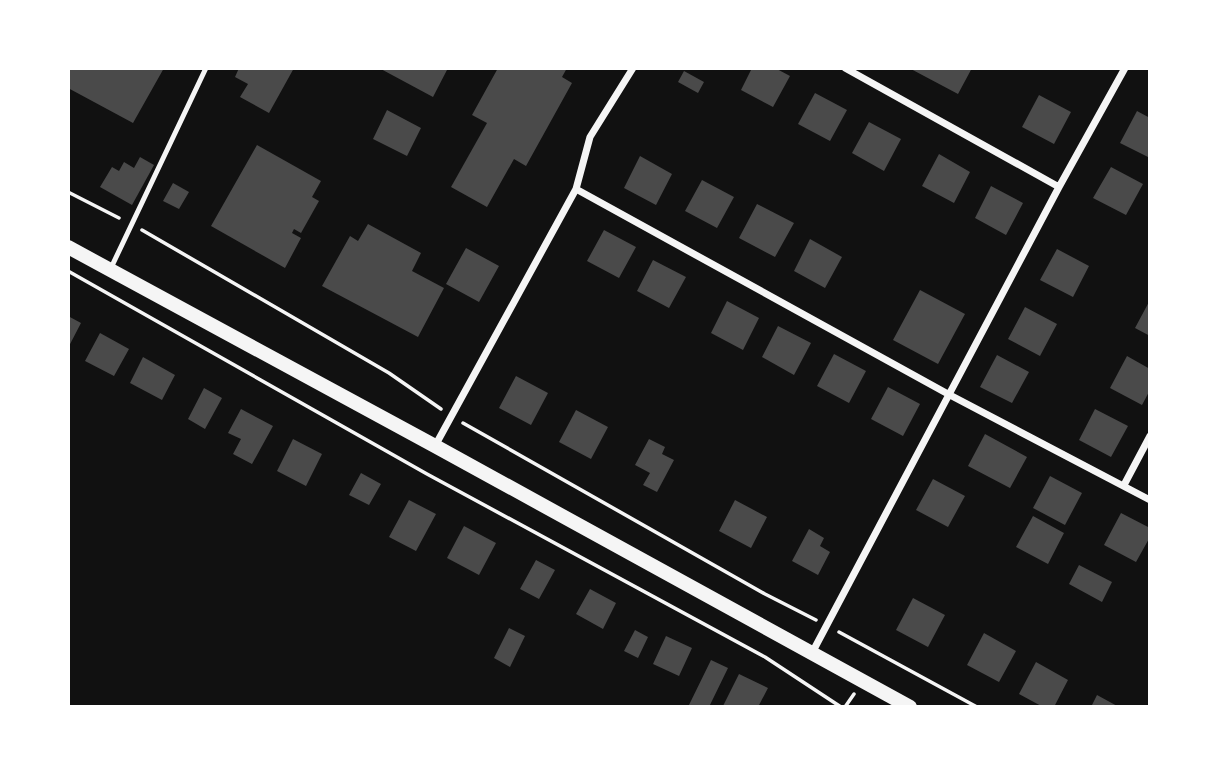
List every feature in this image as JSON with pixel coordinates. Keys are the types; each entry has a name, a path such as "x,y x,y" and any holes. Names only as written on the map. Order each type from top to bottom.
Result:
{"main road":[{"path":"68,247 910,707"}],"street":[{"path":"435,446 576,189 590,137 633,68"},
{"path":"845,68 1059,187"},
{"path":"813,653 948,394 1125,68"},
{"path":"576,189 948,394 1150,500"},
{"path":"1124,485 1150,436"}],"lane":[{"path":"110,270 206,68"}],"path":[{"path":"68,192 132,225 389,373 451,416 765,594 977,707"},
{"path":"68,271 427,474 765,657 841,707"}],"building":[{"path":"68,68 164,68 133,123 68,88"},
{"path":"239,68 294,68 269,113 240,97 248,84 235,77"},
{"path":"379,68 448,68 433,97"},
{"path":"498,68 567,68 562,77 572,83 526,166 514,159 487,207 451,187 487,123 472,115"},
{"path":"752,68 775,68 790,76 773,107 741,90"},
{"path":"909,68 972,68 958,94"},
{"path":"684,71 704,82 698,93 678,82"},
{"path":"815,93 847,110 830,141 798,124"},
{"path":"1039,95 1071,112 1054,144 1022,127"},
{"path":"387,110 421,128 407,156 373,139"},
{"path":"1137,111 1150,118 1150,158 1120,143"},
{"path":"869,122 901,139 884,171 852,153"},
{"path":"257,145 321,181 312,197 319,201 301,233 294,229 292,233 301,238 285,268 211,226"},
{"path":"939,154 970,172 954,203 922,186"},
{"path":"640,156 672,174 656,205 624,188"},
{"path":"140,157 154,165 132,205 100,187 112,167 119,171 124,162 134,168"},
{"path":"1111,167 1143,184 1126,215 1093,198"},
{"path":"702,180 734,197 717,228 685,211"},
{"path":"173,183 189,192 179,209 163,201"},
{"path":"991,186 1023,203 1006,235 975,218"},
{"path":"757,204 794,223 775,257 739,238"},
{"path":"368,224 421,253 412,271 444,288 418,337 322,286 350,236 358,241"},
{"path":"604,230 636,247 619,278 587,261"},
{"path":"810,239 842,257 825,288 794,271"},
{"path":"466,248 499,266 479,302 446,284"},
{"path":"1057,249 1089,266 1073,297 1040,280"},
{"path":"653,260 686,277 669,308 637,291"},
{"path":"920,290 965,314 938,364 893,340"},
{"path":"1150,300 1150,336 1135,328"},
{"path":"727,301 759,318 743,350 711,333"},
{"path":"1025,307 1057,324 1040,356 1008,339"},
{"path":"68,316 81,323 68,348"},
{"path":"778,326 811,343 794,375 762,357"},
{"path":"100,333 129,349 114,376 85,361"},
{"path":"834,354 866,371 849,403 817,386"},
{"path":"997,355 1029,372 1012,403 980,387"},
{"path":"1127,356 1150,369 1150,390 1142,405 1110,388"},
{"path":"143,357 175,375 162,400 130,383"},
{"path":"516,376 548,393 531,425 499,408"},
{"path":"888,387 920,404 903,436 871,419"},
{"path":"204,388 222,398 205,429 188,419"},
{"path":"241,409 273,426 252,464 233,454 241,439 228,433"},
{"path":"1095,409 1128,426 1111,457 1079,440"},
{"path":"576,410 608,427 591,459 559,442"},
{"path":"985,434 1027,457 1010,488 968,466"},
{"path":"293,439 322,454 306,486 277,471"},
{"path":"649,439 665,447 662,454 674,460 657,492 643,485 650,473 635,465"},
{"path":"361,473 381,484 369,505 349,495"},
{"path":"1050,476 1082,493 1065,525 1033,508"},
{"path":"933,479 965,496 948,527 916,510"},
{"path":"409,500 436,514 416,551 389,537"},
{"path":"735,500 767,517 751,548 719,531"},
{"path":"1121,513 1150,528 1150,537 1136,562 1104,545"},
{"path":"1033,516 1064,533 1048,564 1016,547"},
{"path":"464,526 496,543 479,575 447,558"},
{"path":"809,529 824,538 820,546 830,552 818,575 792,561"},
{"path":"536,560 555,570 539,599 520,589"},
{"path":"1079,565 1112,582 1102,602 1069,584"},
{"path":"590,589 616,603 603,629 576,614"},
{"path":"913,598 945,615 928,647 896,630"},
{"path":"509,628 525,636 510,667 494,658"},
{"path":"635,630 648,637 638,658 624,651"},
{"path":"984,633 1016,651 999,682 967,665"},
{"path":"666,636 692,648 679,676 653,664"},
{"path":"711,660 728,668 709,707 688,707"},
{"path":"1036,662 1068,680 1054,707 1043,707 1019,694"},
{"path":"739,674 768,688 758,707 723,706"},
{"path":"1097,695 1119,707 1091,707"}]}
